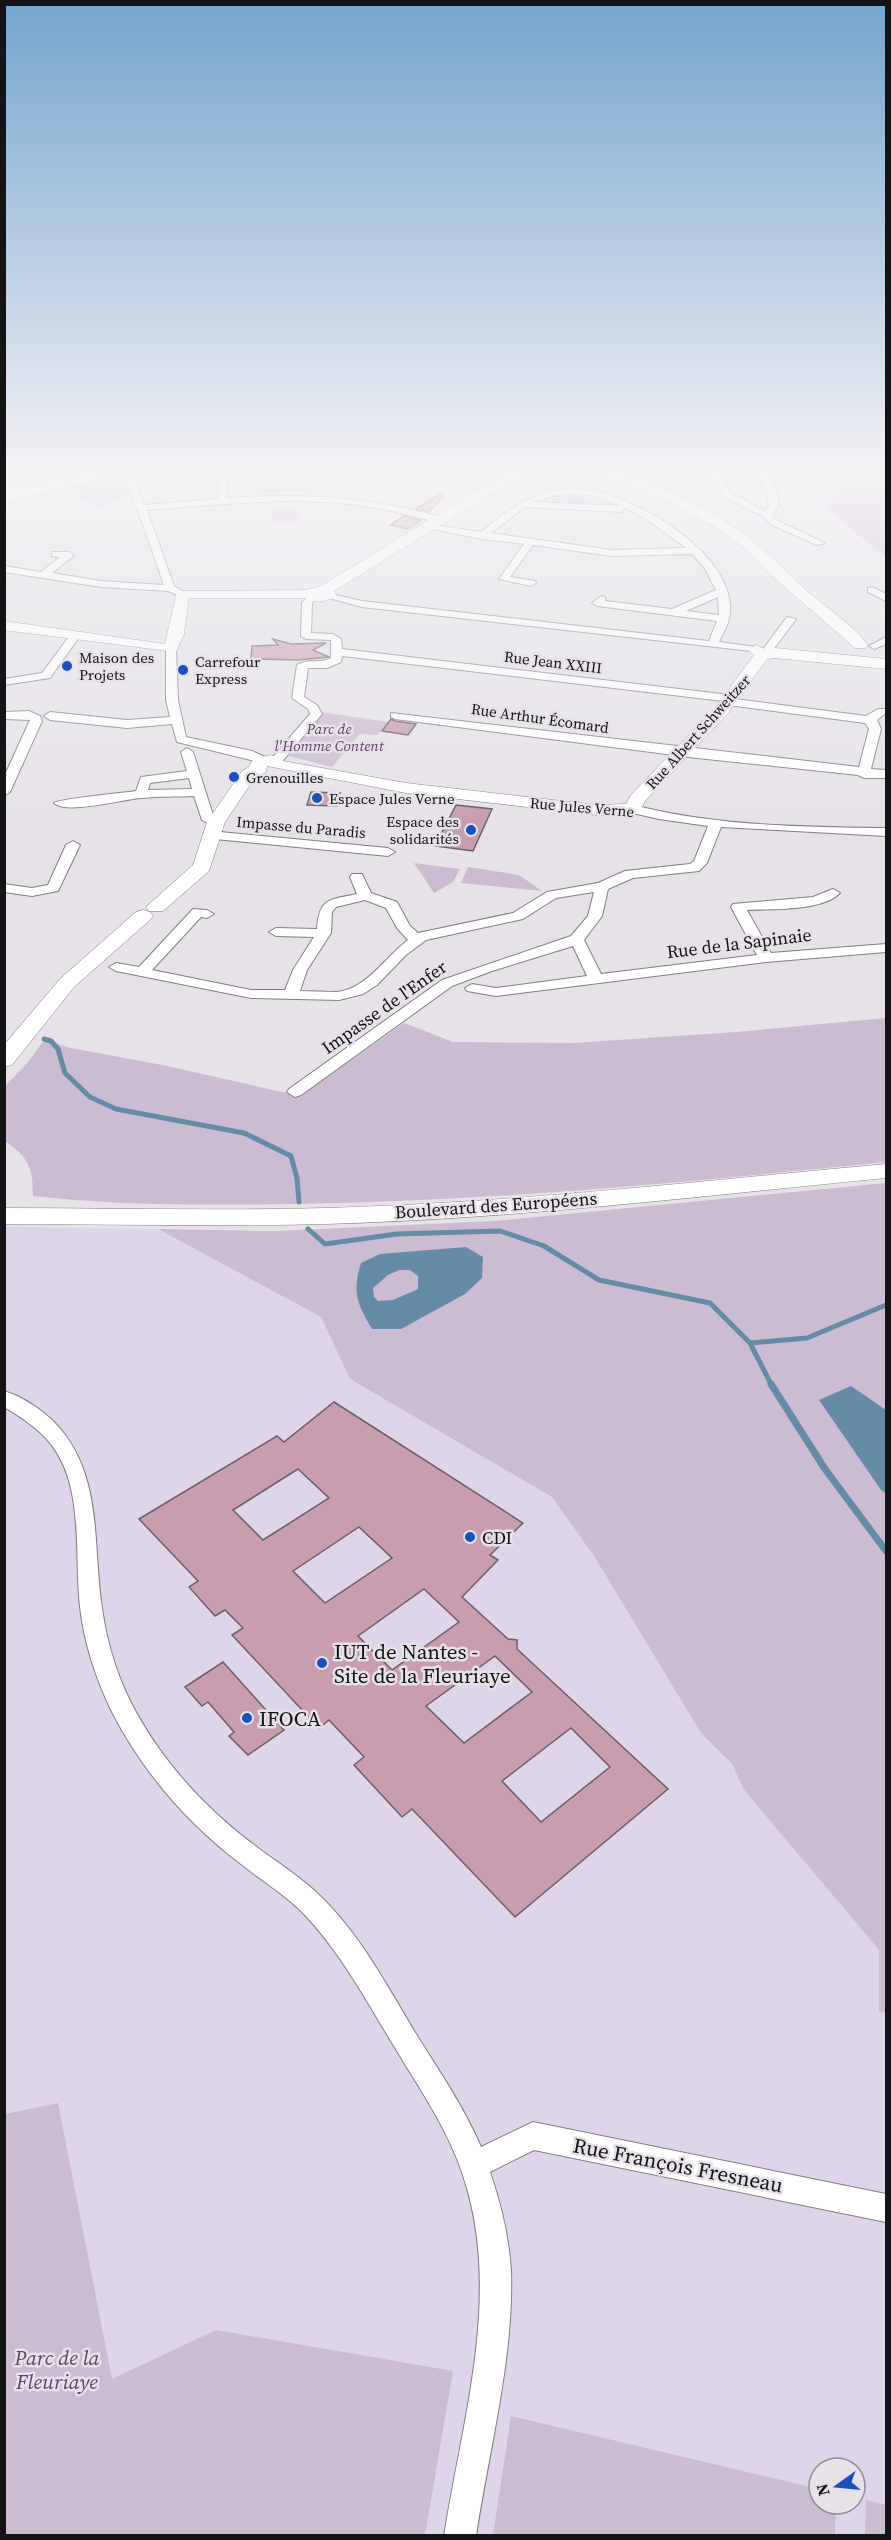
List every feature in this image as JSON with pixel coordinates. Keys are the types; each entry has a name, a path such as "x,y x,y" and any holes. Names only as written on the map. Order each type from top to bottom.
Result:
{"street":[{"path":"117,586 176,591 317,595 362,604 766,651 874,654"},
{"path":"51,716 128,724 175,720 172,700 171,649 176,634 176,591 174,586"},
{"path":"4,1060 74,976 202,867 208,854 213,828 248,775 269,764 316,714 313,707 302,702 298,696 303,665 327,665 336,660 336,639 306,634 307,602 332,586"},
{"path":"712,645 724,618 723,591 720,586"},
{"path":"793,586 874,654"},
{"path":"872,590 886,598"},
{"path":"672,613 723,591"},
{"path":"601,599 597,603 724,618"},
{"name":"Rue Albert Schweitzer","path":"633,809 637,798 731,698 792,619"},
{"path":"4,625 171,649"},
{"path":"4,682 46,676 75,636"},
{"name":"Rue Jean XXIII","path":"336,652 731,698"},
{"path":"731,698 885,713"},
{"path":"731,698 870,721 885,713"},
{"path":"4,716 28,715 36,718 4,792"},
{"name":"Rue Arthur Écomard","path":"395,715 864,774 886,774"},
{"name":"Rue Jules Verne","path":"175,720 181,739 248,754 269,764 369,783 607,811 633,809 654,816 789,830 886,832"},
{"path":"864,774 875,729 870,721"},
{"path":"187,752 207,817 213,828"},
{"path":"141,794 145,780 195,774"},
{"path":"60,802 92,802 141,794 201,792"},
{"path":"116,967 251,994 339,996 358,991 372,982 416,939 518,916 552,895 601,887 630,874 694,868 700,863 716,823"},
{"name":"Impasse du Paradis","path":"213,828 388,852"},
{"path":"4,888 32,892 53,888 73,845"},
{"path":"357,877 365,896"},
{"path":"596,979 576,939 592,922 599,910 602,900 601,887"},
{"path":"766,958 738,907 816,901 833,893"},
{"path":"291,994 300,970 324,933 325,911 331,904 365,896 381,899 392,905 404,928 416,939"},
{"path":"142,972 198,912 207,914"},
{"path":"276,932 324,933"},
{"name":"Impasse de l'Enfer","path":"295,1092 447,983 470,972 576,939"},
{"name":"Rue de la Sapinaie","path":"472,988 496,992 766,958 886,948"},
{"name":"Boulevard des Européens","path":"104,1214 325,1216 436,1211 886,1171"},
{"path":"4,1197 84,1207 104,1214"},
{"path":"4,1216 104,1214"},
{"path":"4,1398 46,1427 64,1446 75,1464 81,1484 86,1519 88,1578 96,1633 109,1679 129,1722 165,1778 237,1845 315,1907 349,1953 390,2017 444,2105 474,2165 488,2217 496,2268 494,2324 460,2535"},
{"name":"Rue François Fresneau","path":"474,2165 533,2136 886,2208"}],"shaded area":[{"path":"5,1227 158,1229 321,1317 350,1379 552,1497 594,1556 701,1733 732,1764 744,1790 879,1950 879,2011 886,2013 886,2535 5,2536"}],"green space":[{"name":"Parc de l'Homme Content","path":"321,712 388,722 378,735 360,734 332,767 289,756"},
{"path":"414,863 460,869 453,882 434,893"},
{"path":"468,867 519,875 542,891 461,883"},
{"path":"886,1018 886,1162 517,1195 295,1204 164,1204 98,1202 33,1196 32,1177 28,1164 19,1152 5,1141 5,1086 29,1061 44,1040 71,1048 162,1065 300,1096 404,1023 453,1042 573,1043 736,1032"},
{"path":"886,1183 886,2013 879,2011 879,1950 744,1790 732,1764 701,1733 594,1556 552,1497 350,1379 321,1317 158,1229 275,1231 495,1221"},
{"name":"Parc de la Fleuriaye","path":"58,2103 112,2379 216,2330 453,2371 425,2535 5,2535 5,2114"},
{"path":"511,2416 807,2486 807,2516 836,2516 835,2535 493,2535"},
{"path":"867,2500 886,2505 886,2535 865,2535"}],"water":[{"path":"466,1247 483,1257 482,1278 465,1294 401,1329 372,1329 360,1305 357,1282 361,1263 380,1254","holes":["399,1270 410,1270 418,1276 418,1289 393,1300 378,1301 374,1297 373,1288 388,1275"]},
{"path":"851,1386 886,1410 886,1493 881,1490 819,1400"}],"building":[{"path":"273,639 291,644 326,643 313,650 329,657 298,660 251,659 252,646 278,645"},
{"path":"391,719 416,724 408,735 382,731"},
{"name":"Espace Jules Verne","path":"311,792 340,793 334,800 337,806 307,805"},
{"name":"Espace des solidarités","path":"456,805 492,809 473,851 435,846"},
{"name":"IUT de Nantes - Site de la Fleuriaye","path":"334,1402 523,1523 490,1555 498,1560 462,1597 508,1639 517,1640 517,1649 668,1789 515,1917 412,1809 402,1817 354,1765 364,1757 329,1720 319,1728 232,1635 243,1628 225,1610 215,1616 189,1587 198,1581 139,1519 277,1436 284,1442","holes":["298,1469 329,1498 263,1540 233,1510","359,1527 392,1558 325,1603 293,1571","424,1589 459,1622 392,1670 358,1636","495,1656 532,1692 464,1743 426,1706","571,1728 610,1767 541,1822 502,1781"]},
{"name":"IFOCA","path":"223,1662 284,1730 248,1755 229,1736 234,1732 208,1702 202,1706 185,1687"}],"waterway":[{"path":"44,1039 51,1041 58,1049 65,1073 90,1097 116,1109 244,1133 291,1156 297,1178 299,1202"},
{"path":"308,1229 325,1244 397,1234 500,1231 544,1246 599,1280 710,1303 750,1343"},
{"path":"750,1343 807,1338 886,1305"},
{"path":"750,1343 772,1386"},
{"path":"771,1384 825,1469 886,1551"}],"place":[{"name":"Maison des Projets","path":"67,666"},
{"name":"Carrefour Express","path":"183,670"},
{"name":"Grenouilles","path":"234,777"},
{"name":"Espace Jules Verne","path":"317,798"},
{"name":"Espace des solidarités","path":"471,830"},
{"name":"CDI","path":"470,1537"},
{"name":"IUT de Nantes - Site de la Fleuriaye","path":"322,1663"},
{"name":"IFOCA","path":"247,1718"}]}
